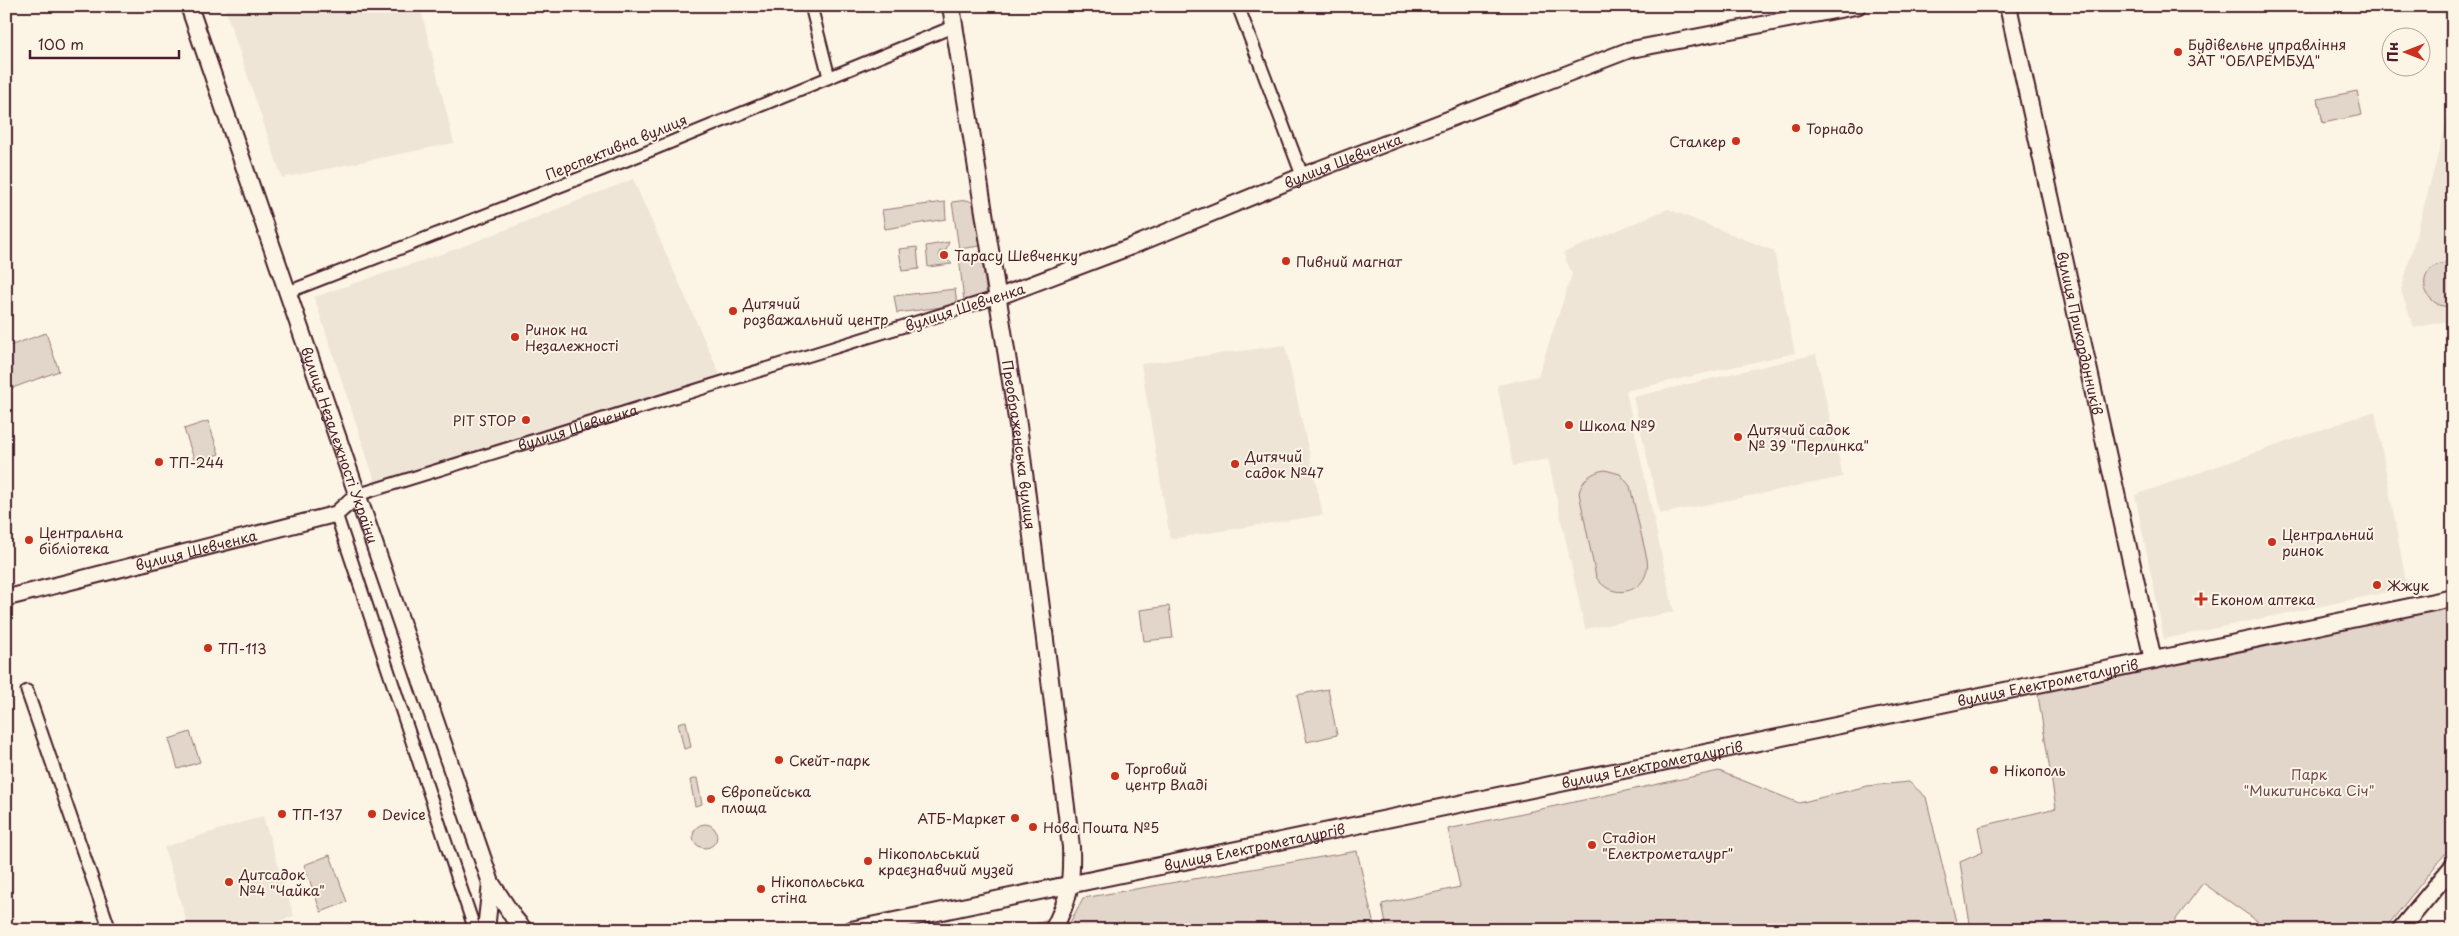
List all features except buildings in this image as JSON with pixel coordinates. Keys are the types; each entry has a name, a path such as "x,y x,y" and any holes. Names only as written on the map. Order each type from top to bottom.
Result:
{"main road":[{"name":"вулиця Незалежності України","path":"190,6 490,883"},
{"name":"Преображенська вулиця","path":"952,6 1018,425 1069,828 1071,885 1064,908 1053,930"},
{"name":"вулиця Прикордонників","path":"2008,6 2154,660"},
{"name":"вулиця Електрометалургів","path":"851,930 2453,598"},
{"path":"2400,930 2453,866"},
{"path":"486,930 490,883"},
{"path":"490,883 524,930"}],"street":[{"path":"811,6 829,77"},
{"path":"1238,6 1302,176"},
{"name":"вулиця Шевченка","path":"6,598 336,514 357,495 998,297 1130,247 1302,176 1629,50 1858,6"},
{"name":"Перспективна вулиця","path":"288,292 637,156 954,26"},
{"path":"336,514 475,930"},
{"path":"26,691 110,930"}],"shaded area":[{"path":"224,6 420,6 454,143 282,178"},
{"path":"2453,99 2453,320 2414,328 2401,291"},
{"name":"Ринок на Незалежності","path":"633,179 721,377 376,484 314,297 459,248"},
{"name":"Школа №9","path":"1668,209 1774,251 1795,353 1626,391 1674,612 1585,629 1548,459 1513,466 1497,385 1538,376 1572,274 1563,253"},
{"name":"Дитячий садок №47","path":"1285,345 1323,515 1170,539 1141,364"},
{"name":"Дитячий садок № 39 \"Перлинка\"","path":"1816,354 1843,477 1660,514 1633,397"},
{"name":"Центральний ринок","path":"2375,411 2407,588 2164,639 2135,495"},
{"name":"Дитсадок №4 \"Чайка\"","path":"263,816 294,916 251,930 189,930 164,847"}],"green space":[{"path":"2357,91 2362,115 2323,123 2318,99"},
{"path":"967,200 974,203 980,246 959,249 952,202"},
{"path":"945,202 946,219 885,229 882,210"},
{"path":"949,242 946,250 939,252 940,259 947,259 952,264 928,267 926,246"},
{"path":"917,247 919,269 902,271 899,249"},
{"path":"981,252 987,297 964,302 959,256"},
{"path":"2453,262 2453,306 2444,306 2436,303 2426,292 2426,277 2430,270 2437,265"},
{"path":"955,289 957,305 897,313 894,296"},
{"path":"46,333 59,371 7,390 6,347"},
{"path":"208,421 219,454 195,462 184,429"},
{"path":"1605,470 1620,474 1630,486 1647,559 1647,570 1644,579 1638,586 1621,592 1603,585 1596,577 1579,493 1582,484 1588,477"},
{"path":"1169,606 1173,638 1144,641 1140,610"},
{"name":"Парк \"Микитинська Січ\"","path":"2453,606 2453,844 2384,930 2270,930 2203,883 2168,930 1971,930 1960,862 1983,852 1978,827 2056,808 2037,689"},
{"path":"1328,689 1337,735 1307,742 1297,695"},
{"path":"686,721 691,747 684,749 678,723"},
{"path":"190,732 200,762 178,769 169,739"},
{"path":"1719,771 1799,803 1867,786 1909,782 1926,797 1958,930 1387,930 1382,904 1460,887 1448,829"},
{"path":"697,778 702,804 695,806 690,780"},
{"path":"705,824 714,827 717,836 714,845 705,848 696,845 693,836 696,827"},
{"path":"1357,851 1375,930 1066,930 1083,898"},
{"path":"330,855 347,902 321,912 304,865"},
{"path":"1046,921 1041,930 1010,930"}],"place":[{"name":"Будівельне управління ЗАТ \"ОБЛРЕМБУД\"","path":"2178,52"},
{"name":"Торнадо","path":"1796,128"},
{"name":"Сталкер","path":"1736,141"},
{"name":"Тарасу Шевченку","path":"944,255"},
{"name":"Пивний магнат","path":"1286,261"},
{"name":"Дитячий розважальний центр","path":"733,311"},
{"name":"Ринок на Незалежності","path":"515,337"},
{"name":"PIT STOP","path":"526,420"},
{"name":"Школа №9","path":"1569,425"},
{"name":"Дитячий садок № 39 \"Перлинка\"","path":"1738,437"},
{"name":"ТП-244","path":"159,462"},
{"name":"Дитячий садок №47","path":"1235,464"},
{"name":"Центральна бібліотека","path":"29,540"},
{"name":"Центральний ринок","path":"2272,542"},
{"name":"Жжук","path":"2377,585"},
{"name":"Економ аптека","path":"2201,599"},
{"name":"ТП-113","path":"208,648"},
{"name":"Скейт-парк","path":"779,760"},
{"name":"Нікополь","path":"1994,770"},
{"name":"Торговий центр Владі","path":"1115,776"},
{"name":"Європейська площа","path":"711,799"},
{"name":"ТП-137","path":"282,814"},
{"name":"Device","path":"372,814"},
{"name":"АТБ-Маркет","path":"1015,818"},
{"name":"Нова Пошта №5","path":"1033,827"},
{"name":"Стадіон \"Електрометалург\"","path":"1592,845"},
{"name":"Нiкопольський краєзнавчий музей","path":"868,861"},
{"name":"Дитсадок №4 \"Чайка\"","path":"229,882"},
{"name":"Нікопольська стіна","path":"761,889"}]}
